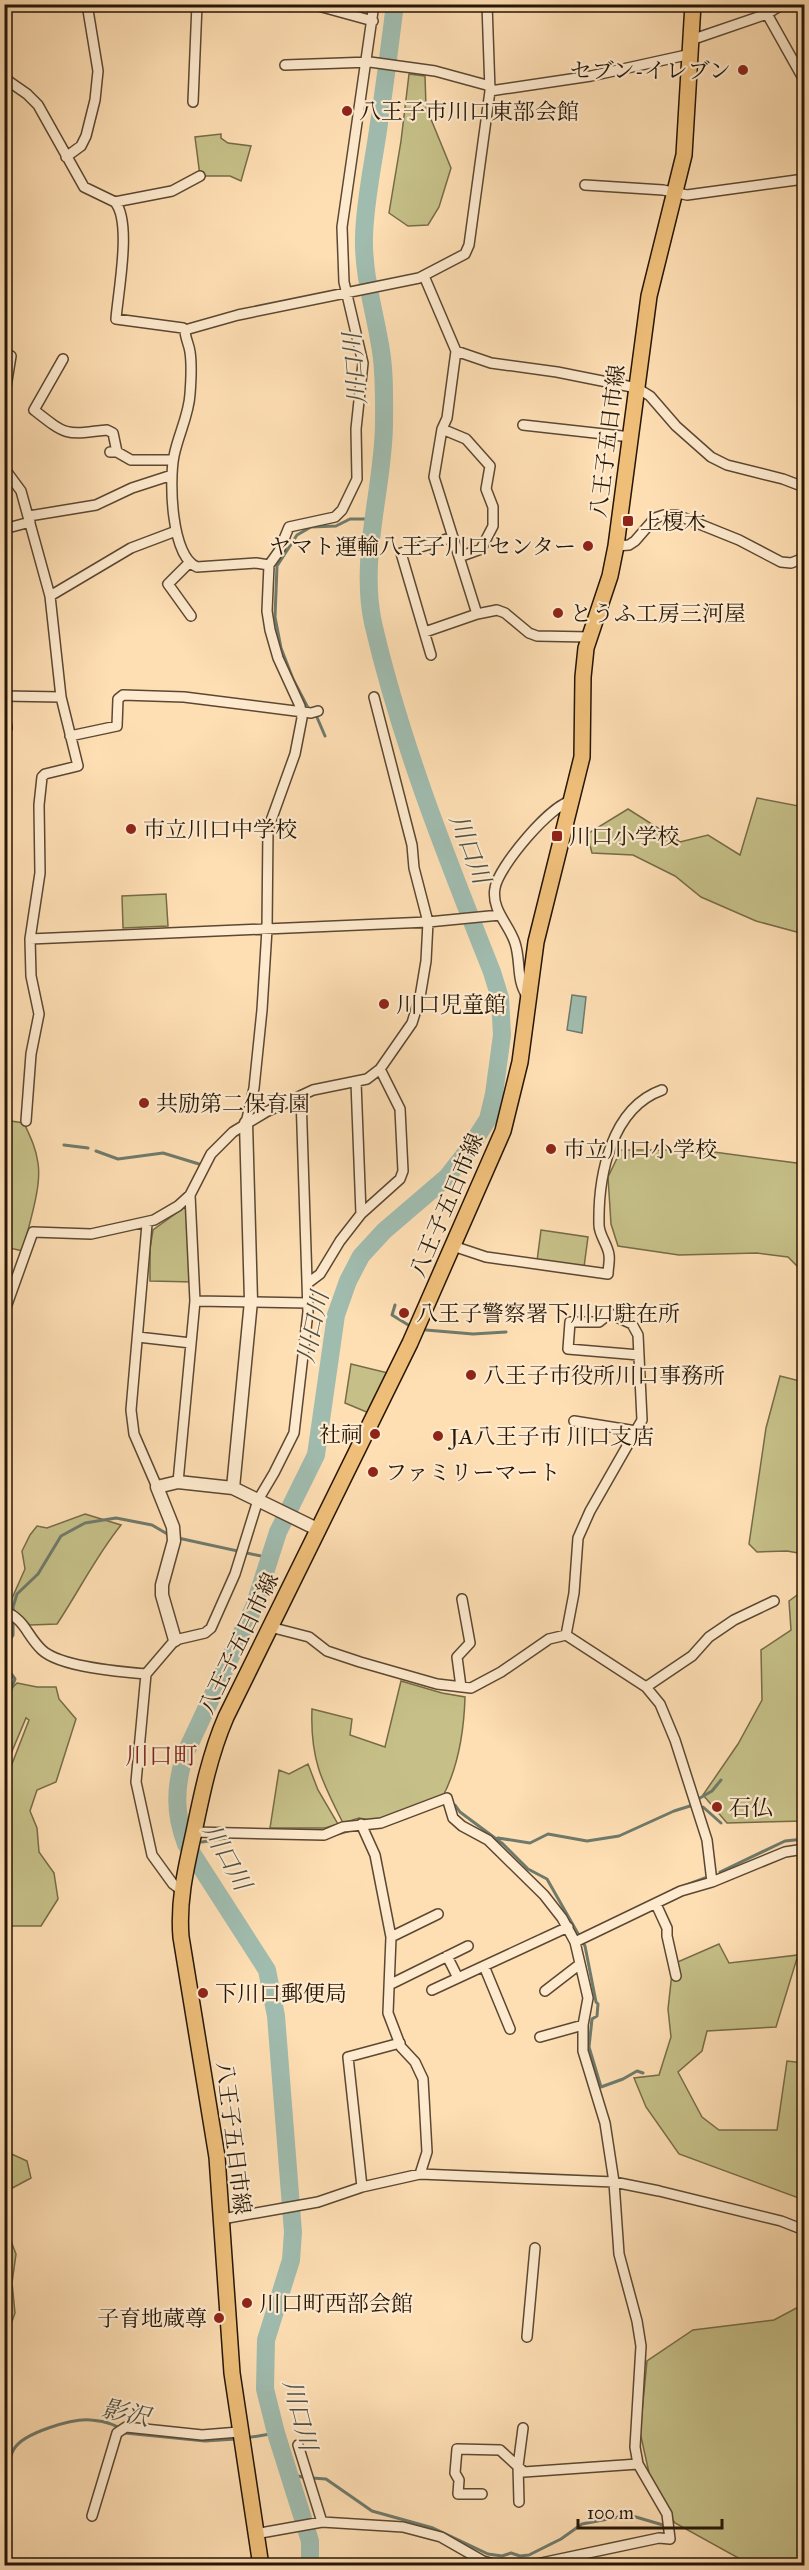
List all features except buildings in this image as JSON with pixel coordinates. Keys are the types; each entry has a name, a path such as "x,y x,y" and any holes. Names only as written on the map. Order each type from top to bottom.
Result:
{"main road":[{"name":"八王子五日市線","path":"261,2565 232,2373 222,2219 211,2114 181,1937 182,1885 206,1778 219,1733 410,1343 508,1115 520,1062 536,942 572,801 583,744 583,677 589,637 610,576 616,546 651,286 684,155 693,4"}],"street":[{"path":"66,157 81,146 86,136 95,100 98,71 87,4"},
{"path":"193,102 197,4"},
{"path":"311,4 373,21"},
{"path":"233,1488 251,1301 246,1123 254,1088 267,929 267,829 310,712 273,645 267,611 269,566 275,559 289,526 335,517 356,485 358,465 356,429 363,363 342,243 343,213 368,62 374,4"},
{"path":"4,78 38,105 84,187 115,202 120,211 122,242 116,319 185,330 238,315 424,276 468,250 490,89 487,4"},
{"path":"285,65 368,62 435,71 490,89 582,77 691,47 767,14 783,4"},
{"path":"767,14 804,80"},
{"path":"115,202 172,191 200,177"},
{"path":"585,185 687,195 804,179"},
{"path":"424,276 456,351 447,418 442,429 434,477 477,614"},
{"path":"185,330 190,352 190,394 173,460 172,475 176,531 181,550 189,564 197,567 256,563 269,566"},
{"path":"456,351 492,363 557,372 637,388 650,396 676,426 711,457 727,465 783,479 804,487"},
{"path":"4,355 10,356 5,393"},
{"path":"63,359 34,410 61,431 80,434 107,430 113,433 113,452 131,460 173,460"},
{"path":"523,425 631,437"},
{"path":"442,429 466,439 489,466 486,489 493,507 493,526 481,549 459,557"},
{"path":"4,468 21,491 50,596 61,697 78,766 45,774 42,777 39,805 40,873 30,939 31,976 39,1014 31,1054 26,1120"},
{"path":"4,529 30,519 96,505 132,488 172,475"},
{"path":"616,546 629,545 635,541 655,518 677,515 739,540 781,562 791,563 804,558"},
{"path":"50,596 132,548 176,531"},
{"path":"431,655 401,553 453,537"},
{"path":"189,564 168,584 191,616"},
{"path":"425,632 477,614 497,610 505,613 529,633 537,636 589,637"},
{"path":"70,736 117,726 118,699 123,695 184,697 310,712"},
{"path":"4,696 61,697"},
{"path":"4,1312 33,1232 91,1234 147,1224 178,1206 190,1195 211,1154 223,1140 246,1123 325,1086 367,1079 380,1069 414,1016 426,961 428,922 414,868 412,845 374,697"},
{"path":"4,709 7,728"},
{"path":"528,998 521,986 515,942 500,915 494,890 500,875 549,814 562,803 572,801"},
{"path":"30,939 428,922 500,915"},
{"path":"308,1283 321,1274 340,1241 361,1214 400,1179 403,1171 400,1109 380,1069"},
{"path":"356,1082 361,1214"},
{"path":"453,1246 486,1257 608,1274 609,1254 599,1227 603,1172 619,1128 628,1114 648,1095 662,1090"},
{"path":"182,1885 173,1884 152,1855 136,1782 146,1674 175,1640 205,1633 211,1628 235,1574 240,1553 274,1473 294,1433 308,1303 301,1096"},
{"path":"178,1482 195,1301 190,1195"},
{"path":"147,1224 138,1337 131,1388 132,1427 157,1487 174,1537 162,1585 162,1595 175,1640"},
{"path":"195,1301 308,1303"},
{"path":"566,1635 574,1593 578,1538 590,1511 642,1420 639,1355 638,1335 632,1324 606,1312 604,1318 598,1322 570,1322 568,1349 639,1355"},
{"path":"138,1337 191,1343"},
{"path":"574,1421 636,1431"},
{"path":"157,1487 178,1482 233,1488 319,1530"},
{"path":"461,1687 457,1657 470,1643 462,1599"},
{"path":"646,1687 692,1656 709,1636 734,1620 774,1601"},
{"path":"12,1614 44,1652 73,1663 106,1670 146,1674"},
{"path":"270,1627 309,1637 327,1651 360,1662 437,1684 471,1688 501,1672 549,1639 566,1635 646,1687 660,1704 675,1740 707,1839 712,1881"},
{"path":"194,1833 324,1834 361,1824 381,1823 447,1798 453,1818 462,1826 488,1840 544,1895 568,1927 576,1942 588,1998 583,2025 583,2051 605,2123 614,2182 619,2254 637,2320 641,2346 635,2447 639,2464 667,2514 670,2539 659,2538 527,2565"},
{"path":"361,1824 375,1855 391,1936 391,1984 388,2013 400,2043 415,2062 423,2079 427,2152 420,2174"},
{"path":"576,1942 681,1891 784,1852 804,1849"},
{"path":"656,1904 667,1928 676,1976"},
{"path":"391,1936 438,1914"},
{"path":"432,1990 568,1927"},
{"path":"391,1984 468,1946"},
{"path":"447,1956 458,1978"},
{"path":"545,1991 580,1964"},
{"path":"484,1966 510,2029"},
{"path":"540,2037 583,2025"},
{"path":"362,2187 348,2057 400,2043"},
{"path":"222,2219 307,2204 362,2187 420,2174 614,2182 659,2190 781,2221 804,2230"},
{"path":"527,2337 535,2248"},
{"path":"92,2516 117,2433 126,2427 240,2438"},
{"path":"519,2502 518,2466 523,2428"},
{"path":"298,2445 319,2523"},
{"path":"482,2494 458,2494 459,2480 455,2474 457,2449 500,2450 524,2472 639,2464"},
{"path":"255,2534 319,2523 403,2527 441,2537 483,2561 500,2565"}],"shaded area":[{"path":"409,74 425,76 426,107 451,168 439,207 428,225 408,226 389,213"},
{"path":"221,134 221,138 228,143 251,146 241,181 230,176 200,176 195,137"},
{"path":"757,798 804,807 804,934 756,921 701,897 675,876 633,855 592,853 587,834 628,809 680,842 708,835 740,855"},
{"path":"166,894 168,926 123,928 122,896"},
{"path":"572,995 586,997 582,1033 567,1030"},
{"path":"4,1120 24,1123 38,1163 38,1184 23,1251 5,1247"},
{"path":"621,1150 699,1150 804,1164 804,1273 788,1257 757,1253 679,1255 618,1246 611,1224 608,1177"},
{"path":"190,1200 194,1282 150,1281 150,1249 153,1230 182,1209"},
{"path":"541,1230 588,1237 584,1267 537,1261"},
{"path":"351,1364 388,1373 369,1413 345,1403"},
{"path":"780,1376 804,1382 804,1554 787,1551 757,1552 749,1544 766,1428"},
{"path":"85,1514 121,1525 57,1624 30,1625 9,1605 25,1569 22,1551 37,1526 47,1528"},
{"path":"804,1590 804,1821 727,1823 703,1795 738,1744 762,1700 761,1650 791,1630 789,1601"},
{"path":"401,1681 465,1697 459,1749 448,1786 442,1798 379,1822 359,1818 343,1823 318,1768 313,1741 312,1709 352,1719 350,1735 385,1747"},
{"path":"17,1683 37,1687 56,1687 59,1699 76,1719 56,1782 37,1790 30,1811 37,1828 39,1852 54,1873 58,1899 41,1926 5,1926 5,1782 29,1720 26,1718 5,1768 5,1695"},
{"path":"308,1764 318,1790 338,1824 325,1828 270,1828 279,1770 289,1774"},
{"path":"719,1944 729,1963 798,1955 776,2027 707,2031 702,2051 678,2072 702,2117 719,2130 777,2130 787,2061 804,2063 804,2200 679,2154 646,2107 634,2078 659,2075 671,2037 668,2009 673,1964"},
{"path":"5,2151 27,2161 31,2178 5,2192"},
{"path":"4,2223 16,2254 12,2283 15,2313 5,2341"},
{"path":"804,2304 804,2565 751,2565 675,2523 653,2491 640,2432 647,2361 693,2330 774,2320"}],"waterway":[{"name":"川口川","path":"310,2566 310,2541 276,2433 265,2389 266,2340 291,2260 293,2232 276,2016 267,1970 186,1844 179,1821 177,1799 179,1777 185,1754 254,1607 278,1532 316,1455 336,1315 348,1281 361,1256 384,1231 447,1177 469,1149 488,1119 494,1094 502,1035 500,998 411,757 384,668 369,598 370,548 383,449 384,395 382,355 367,278 364,237 395,4"},
{"path":"325,736 316,715 307,706 293,679 281,648 275,617 277,566 297,535 311,527 336,526 350,519 374,519"},
{"path":"64,1145 88,1148"},
{"path":"96,1151 118,1159 163,1153 199,1164"},
{"path":"395,1305 392,1315 410,1326"},
{"path":"426,1330 473,1334 506,1332"},
{"path":"4,1650 13,1635 13,1607 17,1594 38,1574 61,1536 85,1523 116,1518 152,1525 169,1535"},
{"path":"178,1538 270,1558"},
{"path":"4,1664 15,1679 4,1710"},
{"path":"700,1798 712,1791 721,1780"},
{"path":"455,1805 460,1812 503,1844 528,1869 547,1879 585,1946 598,2004 597,2016 592,2019 589,2047 601,2087 637,2071 643,2073"},
{"path":"498,1838 530,1843 548,1834 587,1841 619,1836 690,1806"},
{"path":"703,1807 721,1823"},
{"path":"334,1835 348,1831"},
{"path":"202,1842 232,1837"},
{"path":"720,1872 785,1841 804,1839"},
{"path":"673,1890 705,1878"},
{"name":"影沢","path":"4,2485 10,2457 19,2443 38,2432 73,2421 105,2422 118,2427 125,2433 205,2441 236,2439"},
{"name":"影沢","path":"246,2438 276,2433"},
{"path":"290,2474 302,2477"},
{"path":"312,2478 326,2479 372,2511 433,2528 488,2554 502,2556 511,2553 520,2556 529,2555 561,2539 582,2524 629,2515 663,2525"}],"place":[{"name":"セブン-イレブン","path":"743,70"},
{"name":"八王子市川口東部会館","path":"347,111"},
{"name":"上榎木","path":"628,521"},
{"name":"ヤマト運輸八王子川口センター","path":"588,546"},
{"name":"とうふ工房三河屋","path":"558,613"},
{"name":"市立川口中学校","path":"131,829"},
{"name":"川口小学校","path":"557,836"},
{"name":"川口児童館","path":"384,1004"},
{"name":"共励第二保育園","path":"144,1103"},
{"name":"市立川口小学校","path":"551,1149"},
{"name":"八王子警察署下川口駐在所","path":"404,1313"},
{"name":"八王子市役所川口事務所","path":"471,1375"},
{"name":"社祠","path":"375,1434"},
{"name":"JA八王子市 川口支店","path":"438,1436"},
{"name":"ファミリーマート","path":"373,1472"},
{"name":"石仏","path":"717,1807"},
{"name":"下川口郵便局","path":"203,1993"},
{"name":"川口町西部会館","path":"247,2303"},
{"name":"子育地蔵尊","path":"219,2318"}],"district":[{"name":"川口町","path":"161,1756"}]}
